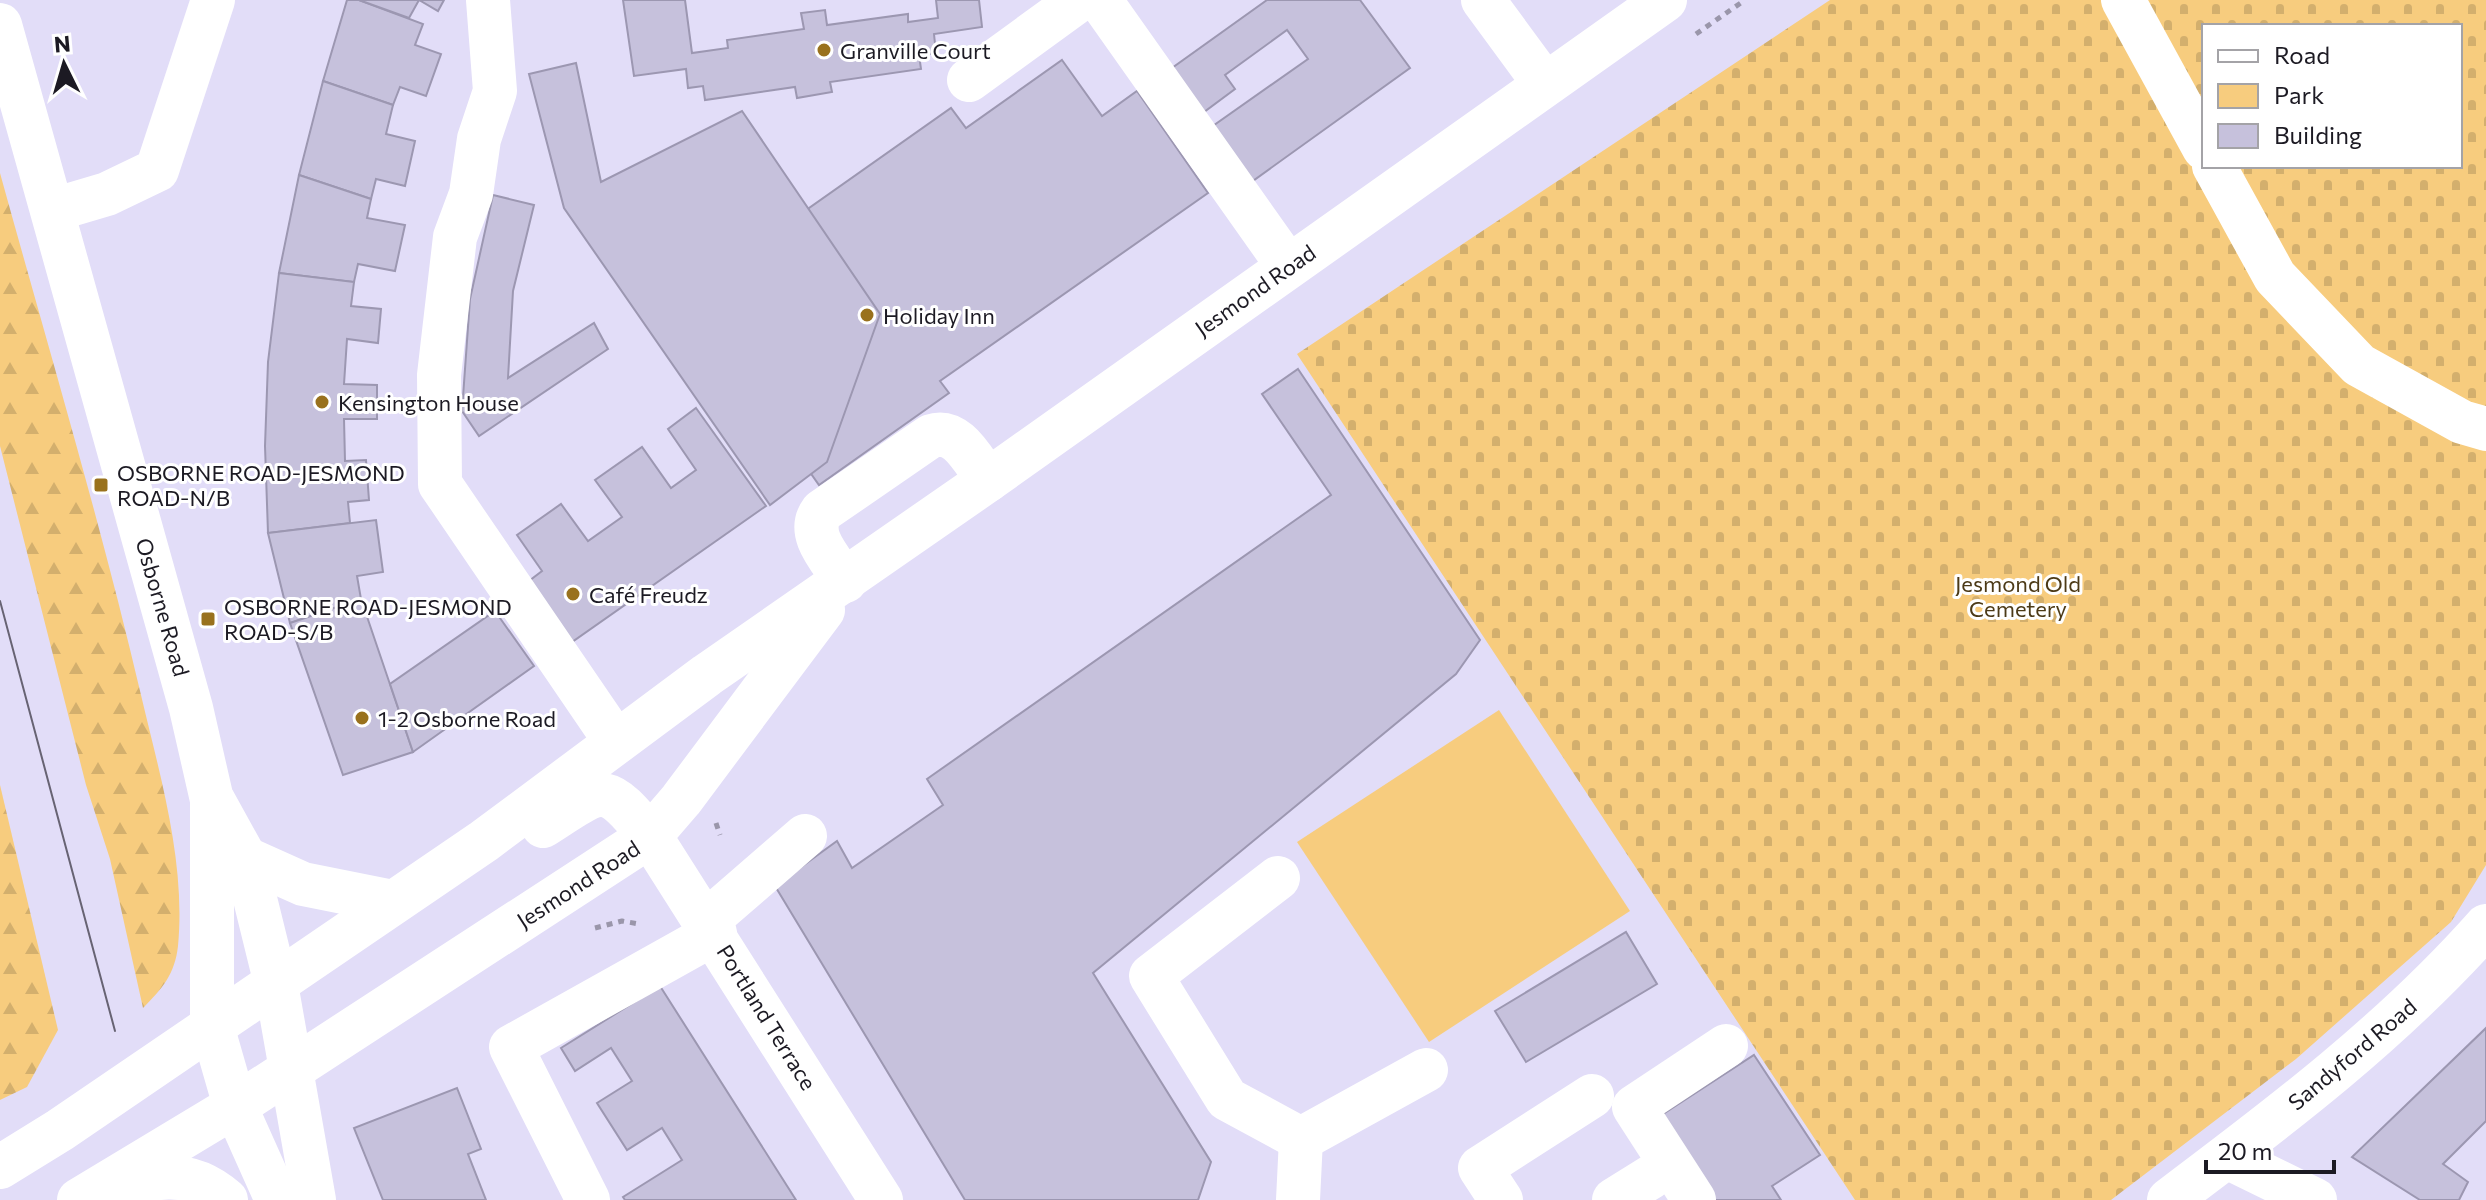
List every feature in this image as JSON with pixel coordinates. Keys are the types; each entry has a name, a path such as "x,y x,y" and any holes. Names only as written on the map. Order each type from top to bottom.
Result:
{"main road":[{"path":"53,210 107,194 157,170 213,0"},
{"path":"488,0 495,91 479,139 471,194 455,237 439,375 440,484 605,726"},
{"path":"969,80 1079,0"},
{"path":"1100,0 1288,266"},
{"path":"1483,0 1544,83"},
{"name":"Jesmond Road","path":"0,1167 60,1130 398,900 605,726 707,675 845,581 1665,0"},
{"path":"2123,0 2202,144"},
{"name":"Osborne Road","path":"0,25 177,653 212,800 212,1026 235,1106 277,1200"},
{"path":"2215,168 2275,277 2359,365 2462,422 2486,429"},
{"path":"845,581 814,531 815,520 822,511 931,436 943,432 953,435 988,480"},
{"name":"Jesmond Road","path":"80,1200 235,1106 650,836 681,800 845,581"},
{"name":"Portland Terrace","path":"398,900 452,884 585,799 602,794 619,798 650,836 711,927 881,1200"},
{"path":"212,800 245,858 276,984 314,1200"},
{"path":"588,1200 511,1047 711,927 805,836"},
{"path":"245,858 303,884 398,900"},
{"path":"1278,878 1151,976 1227,1099 1301,1139"},
{"name":"Sandyford Road","path":"2169,1200 2355,1056 2438,980 2486,926"},
{"path":"1694,1200 1634,1107 1726,1046"},
{"path":"1301,1139 1426,1070"},
{"path":"1501,1200 1480,1168 1592,1096"},
{"path":"1298,1200 1301,1139"},
{"path":"2227,1157 2315,1200"},
{"path":"80,1200 143,1180 169,1177 200,1180 226,1200"},
{"path":"1614,1200 1651,1177"}],"path":[{"path":"1694,36 1745,0"},
{"path":"714,818 720,835"}],"green space":[{"name":"Jesmond Old Cemetery","path":"1830,0 2486,0 2486,865 2451,922 2296,1059 2111,1200 1855,1200 1297,354"},
{"path":"0,173 108,564 170,819 178,883 178,946 174,965 166,980 143,1008 110,859 86,785 0,446"},
{"path":"1499,710 1630,911 1429,1042 1297,842"},
{"path":"0,785 58,1030 27,1087 0,1100"}],"building":[{"path":"347,0 359,0 423,24 415,45 441,54 426,96 400,87 393,105 323,81"},
{"path":"359,0 419,0 409,18"},
{"path":"419,0 444,0 438,11"},
{"name":"Granville Court","path":"623,0 685,0 692,53 728,48 727,40 804,29 801,13 825,10 827,25 908,14 908,22 938,18 936,0 979,0 982,27 934,34 936,53 919,55 921,69 830,82 832,92 797,98 795,87 705,100 703,86 688,88 686,69 634,76"},
{"path":"1267,0 1360,0 1410,68 1250,183 1210,128 1308,59 1287,30 1225,75 1235,89 1204,112 1172,68"},
{"name":"Holiday Inn","path":"1062,60 1102,116 1137,91 1208,193 940,381 949,393 819,485 652,248 732,192 738,200 748,192 767,219 757,226 765,239 951,108 966,128"},
{"path":"576,63 601,182 742,111 880,314 827,462 770,505 564,208 529,74"},
{"path":"323,81 393,105 386,134 415,141 405,186 376,179 371,199 299,175"},
{"path":"299,175 371,199 367,218 405,225 395,271 358,264 354,282 279,273"},
{"path":"493,195 534,205 513,291 508,378 594,323 608,349 479,436 462,411 470,299"},
{"name":"Kensington House","path":"279,273 354,282 351,306 381,309 378,343 347,339 344,384 377,385 377,419 344,419 345,461 366,460 369,500 348,502 350,523 268,533 265,446 268,362"},
{"path":"1298,369 1480,640 1456,674 1093,973 1211,1162 1198,1200 965,1200 775,886 837,841 852,868 943,805 927,779 1331,495 1262,394"},
{"path":"696,408 766,506 572,642 529,581 542,571 517,535 561,504 588,541 622,517 595,480 642,447 671,488 696,470 668,429"},
{"path":"376,520 383,572 357,576 361,599 290,623 268,533"},
{"name":"1-2 Osborne Road","path":"361,599 413,752 343,775 290,623"},
{"path":"495,611 534,666 413,752 390,684"},
{"path":"1626,932 1657,984 1526,1062 1495,1011"},
{"path":"660,986 796,1200 625,1200 623,1197 682,1160 662,1128 627,1150 597,1103 632,1081 611,1048 575,1071 561,1048"},
{"path":"2486,1028 2486,1121 2443,1164 2468,1182 2459,1200 2420,1200 2352,1157"},
{"path":"1754,1055 1820,1155 1772,1186 1781,1200 1710,1200 1657,1118"},
{"path":"457,1088 481,1149 468,1154 486,1200 383,1200 354,1128"}],"tram line":[{"path":"0,601 115,1031"}],"place":[{"name":"Granville Court","path":"824,50"},
{"name":"Holiday Inn","path":"867,315"},
{"name":"Kensington House","path":"322,402"},
{"name":"OSBORNE ROAD-JESMOND ROAD-N/B","path":"101,485"},
{"name":"Café Freudz","path":"573,594"},
{"name":"OSBORNE ROAD-JESMOND ROAD-S/B","path":"208,619"},
{"name":"1-2 Osborne Road","path":"362,718"}]}
